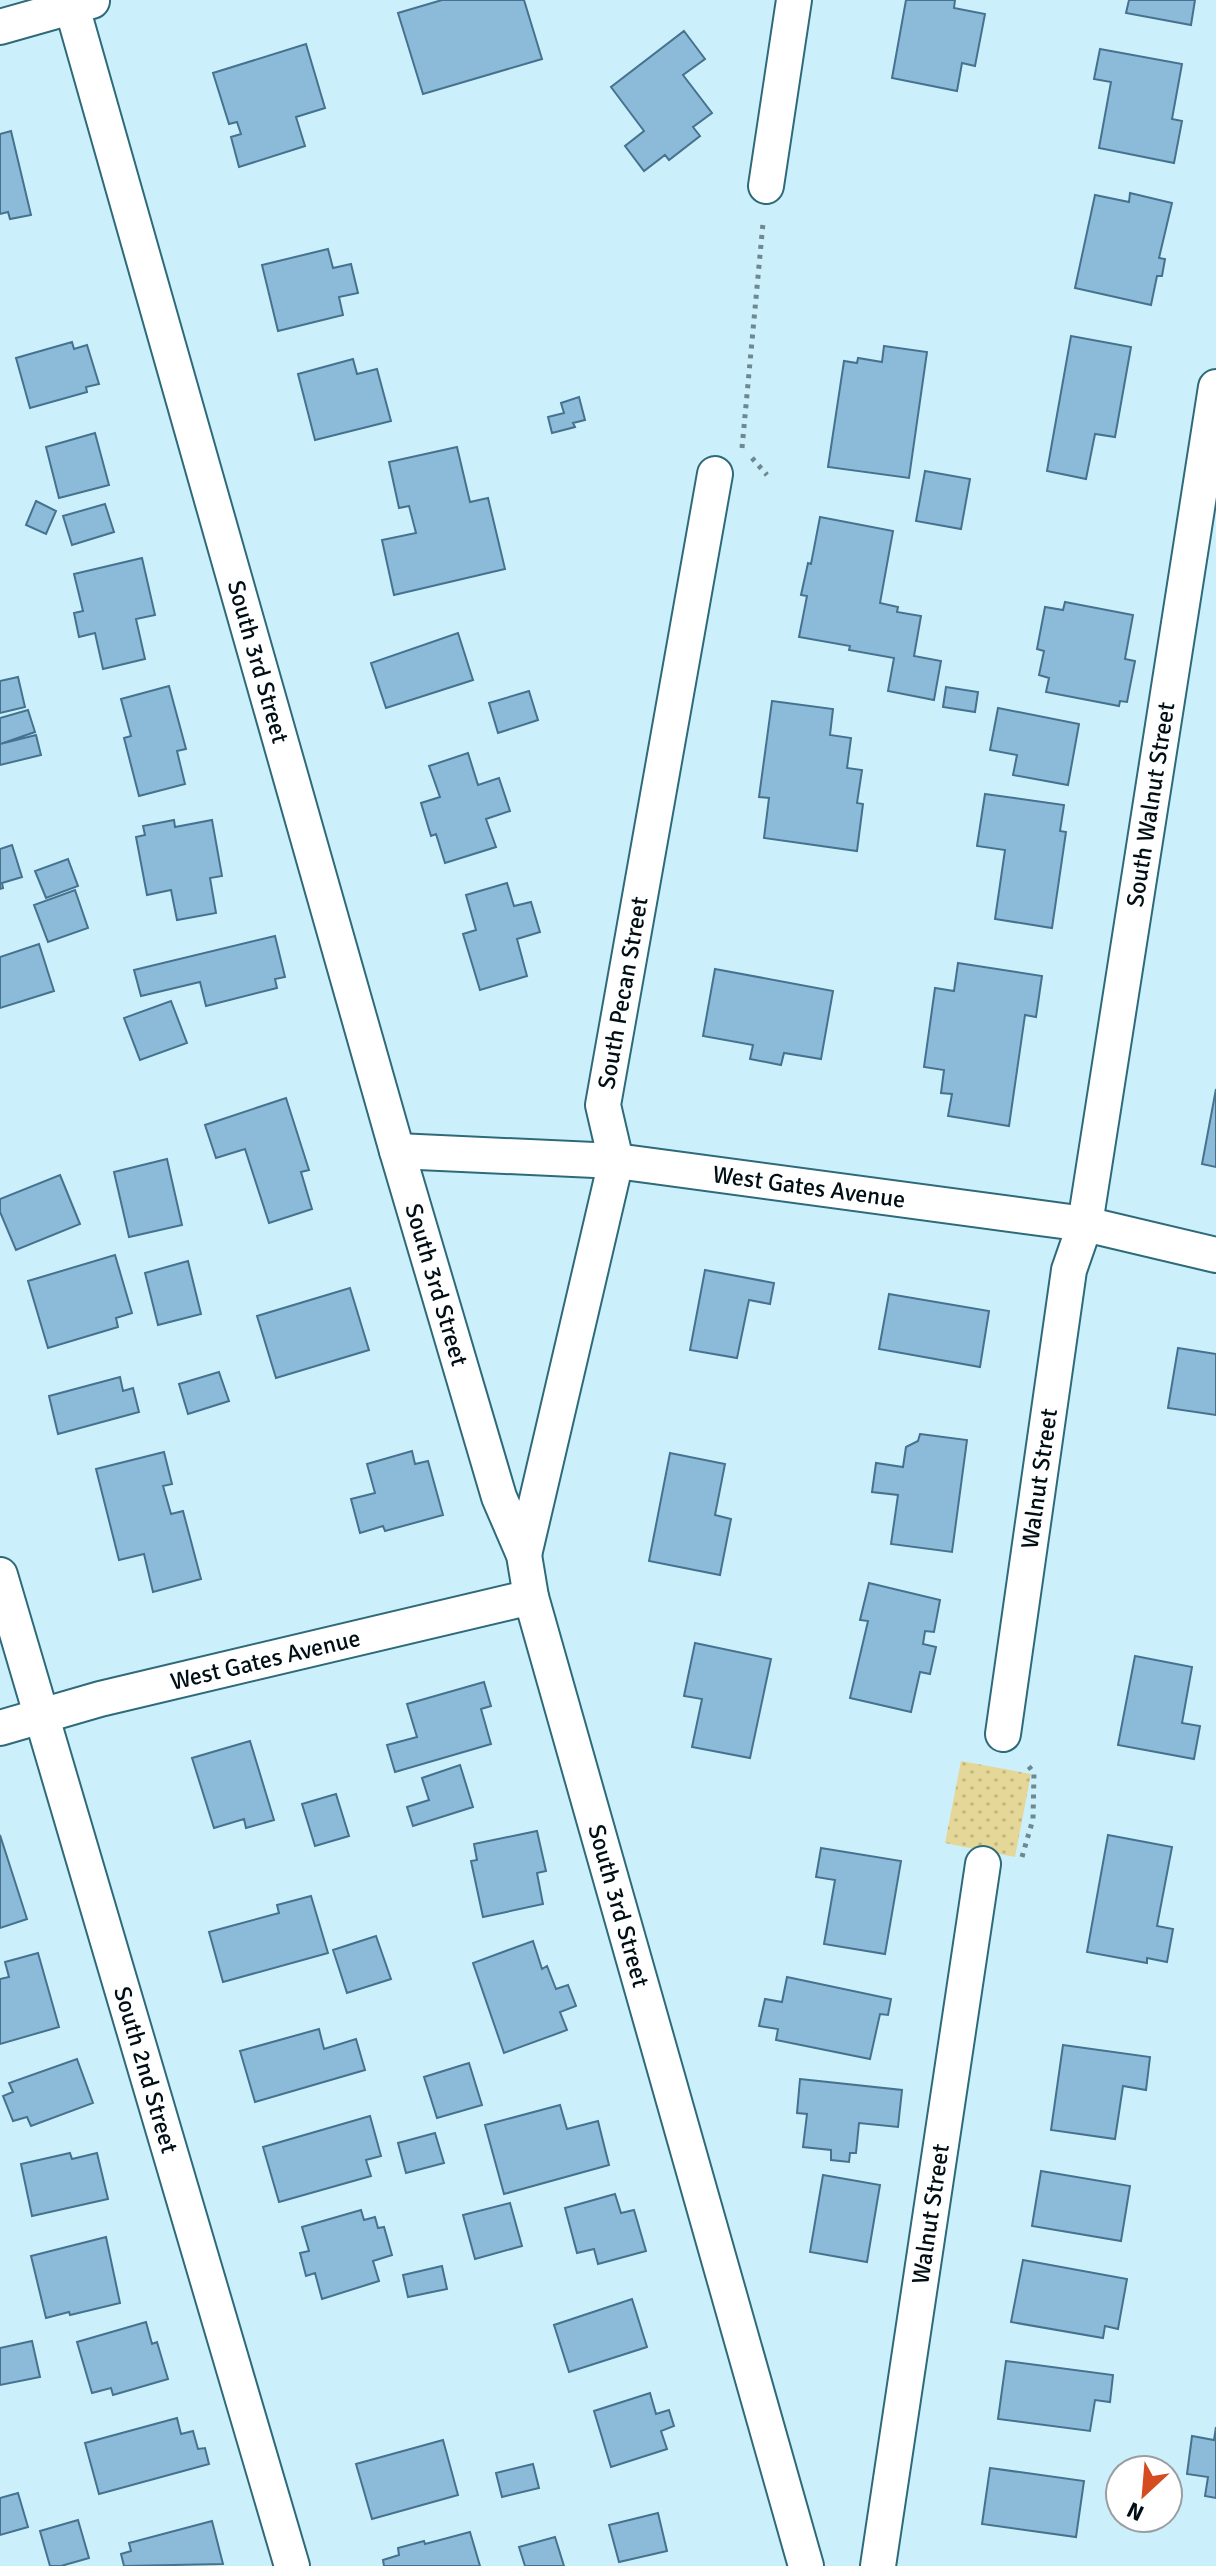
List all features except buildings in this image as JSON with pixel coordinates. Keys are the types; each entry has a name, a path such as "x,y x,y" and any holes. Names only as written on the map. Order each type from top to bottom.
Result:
{"street":[{"path":"766,186 794,0"},
{"path":"0,27 79,2"},
{"name":"South 3rd Street","path":"79,2 397,1151 499,1497 524,1555 531,1597 806,2566"},
{"name":"South Walnut Street","path":"1085,1224 1216,387"},
{"name":"South Pecan Street","path":"524,1555 616,1161 603,1105 715,474"},
{"name":"West Gates Avenue","path":"397,1151 616,1161 1085,1224 1216,1255"},
{"name":"Walnut Street","path":"1003,1734 1069,1270 1085,1224"},
{"name":"South 2nd Street","path":"0,1575 292,2566"},
{"name":"West Gates Avenue","path":"0,1728 100,1699 531,1597"},
{"name":"Walnut Street","path":"878,2566 983,1864"}],"path":[{"path":"766,186 742,447 767,475"},
{"path":"1003,1734 1034,1773 1033,1819 1021,1863"}],"shaded area":[{"path":"961,1761 1031,1774 1015,1857 945,1843"}]}
